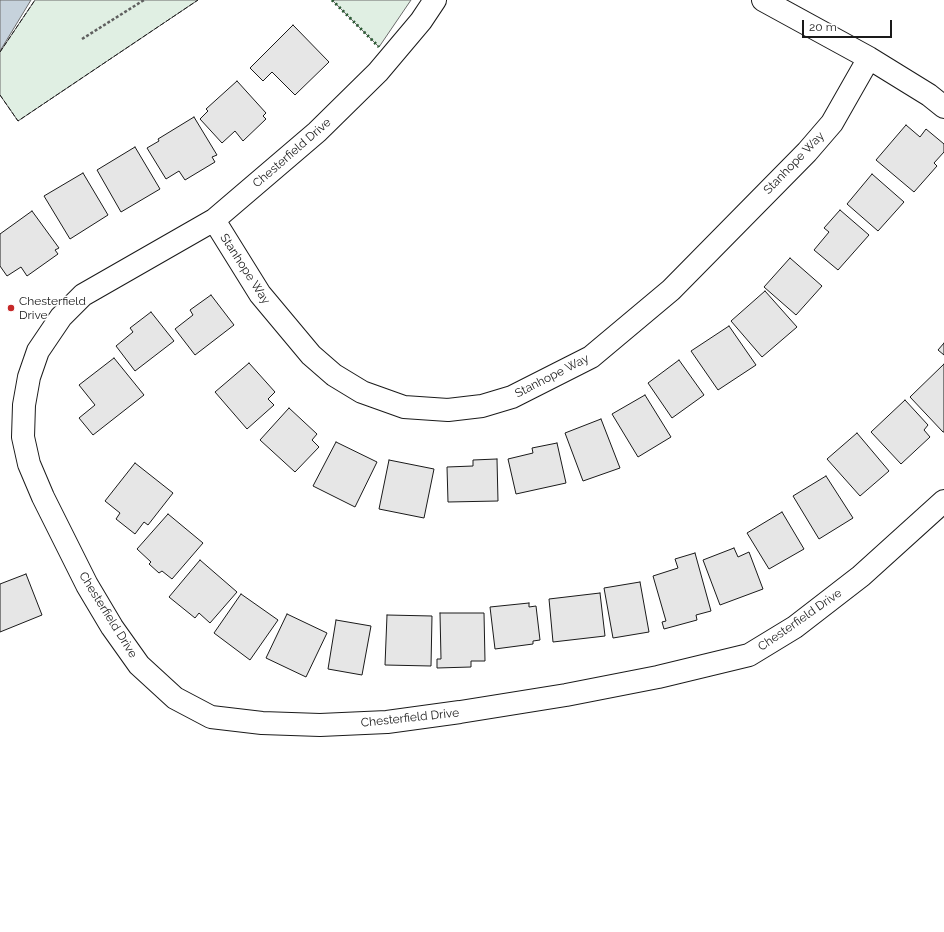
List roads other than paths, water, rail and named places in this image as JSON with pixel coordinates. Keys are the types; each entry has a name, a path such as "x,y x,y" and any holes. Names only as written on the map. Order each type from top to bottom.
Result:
{"street":[{"name":"Chesterfield Drive","path":"435,0 421,21 372,78 317,132 214,220 83,295 61,317 38,351 31,371 24,405 23,437 29,464 43,497 87,585 112,627 144,670 175,698 211,717 262,723 313,725 386,722 460,712 574,694 658,678 749,655 795,627 862,576 944,501"},
{"path":"762,0 869,58 929,95 944,107"},
{"name":"Stanhope Way","path":"214,220 260,294 311,355 334,375 362,392 404,407 448,410 482,406 512,397 591,357 671,290 807,152 827,129 832,123 869,58"}],"place":[{"name":"Chesterfield Drive","path":"11,308"}]}
